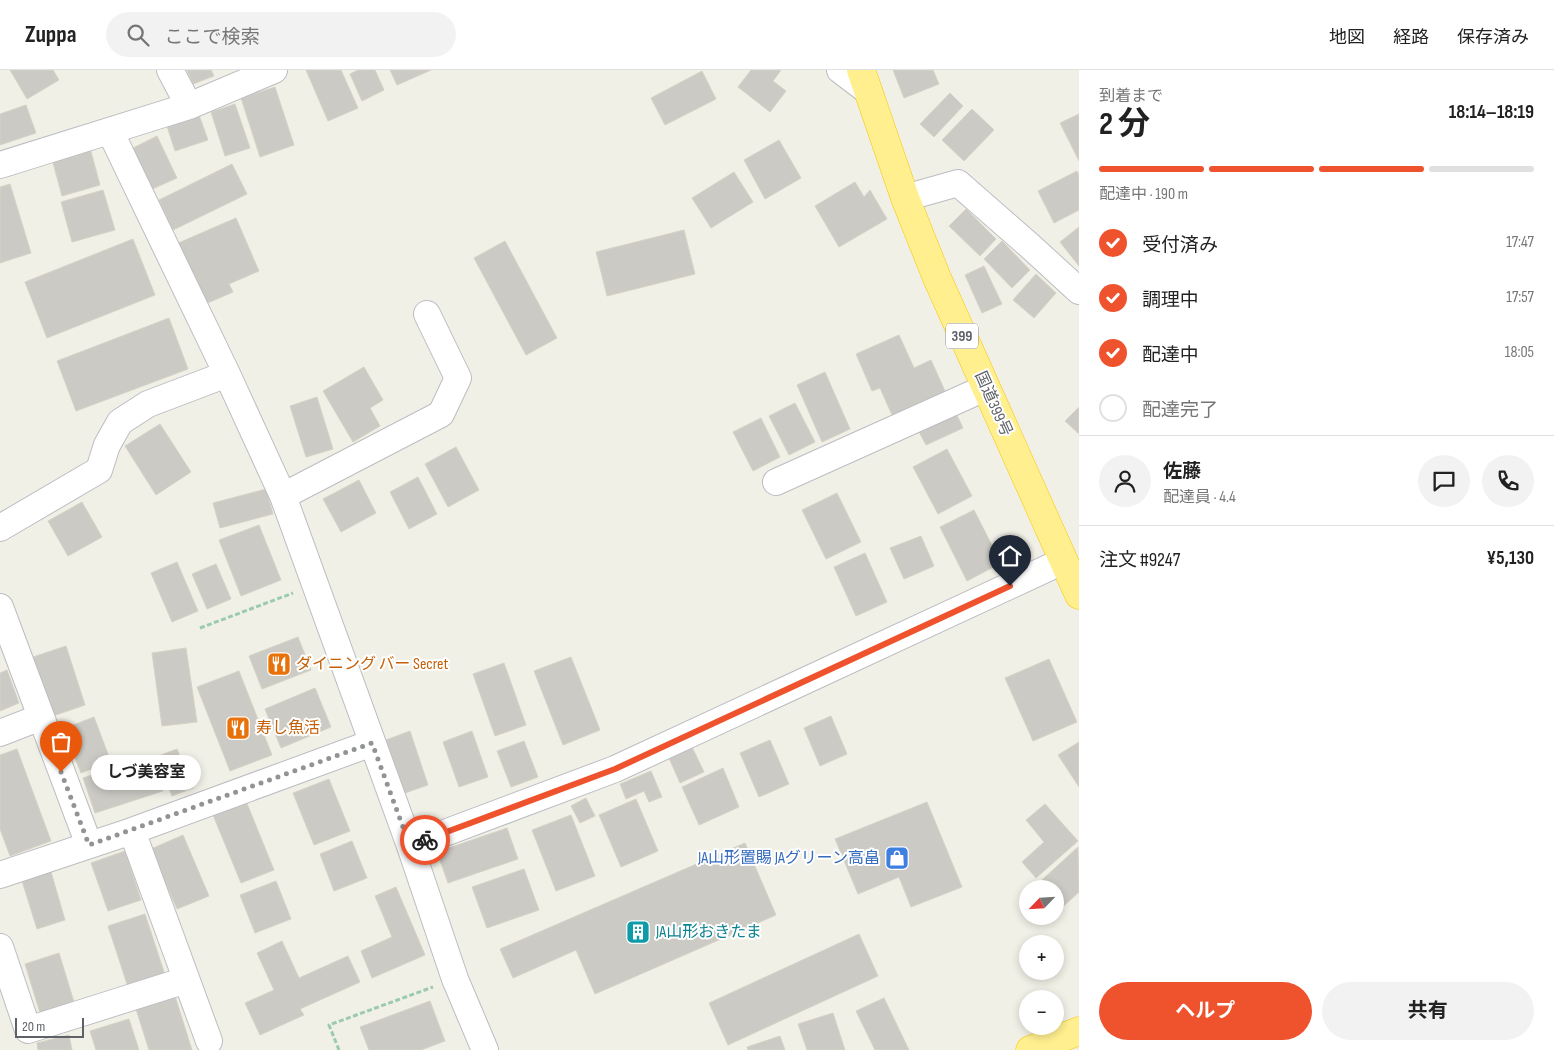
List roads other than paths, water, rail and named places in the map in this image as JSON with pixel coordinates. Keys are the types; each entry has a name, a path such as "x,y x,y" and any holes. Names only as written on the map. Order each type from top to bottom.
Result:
{"highway":[{"name":"国道399号","path":"865,81 905,198 937,278 1079,595"},
{"path":"1030,1050 1079,1031"}],"street":[{"path":"170,70 189,106"},
{"path":"0,165 189,106 274,70"},
{"path":"840,70 865,81"},
{"path":"110,130 227,374 282,496 410,846 455,979 485,1050"},
{"path":"905,198 958,183 1079,291"},
{"path":"282,496 441,414 458,378 427,314"},
{"path":"0,528 99,470 107,445 120,422 148,404 227,374"},
{"path":"776,482 985,388"},
{"path":"410,846 615,769 1063,561"},
{"path":"0,607 89,845"},
{"path":"0,734 41,717"},
{"path":"0,875 132,830 372,743"},
{"path":"132,830 209,1041"},
{"path":"0,948 28,1030 186,980"}],"place":[{"name":"ダイニング バー Secret","path":"279,664"},
{"name":"寿し魚活","path":"238,728"},
{"name":"しづ美容室","path":"61,772"},
{"name":"JA山形置賜 JAグリーン高畠","path":"897,858"},
{"name":"JA山形おきたま","path":"638,932"}]}
